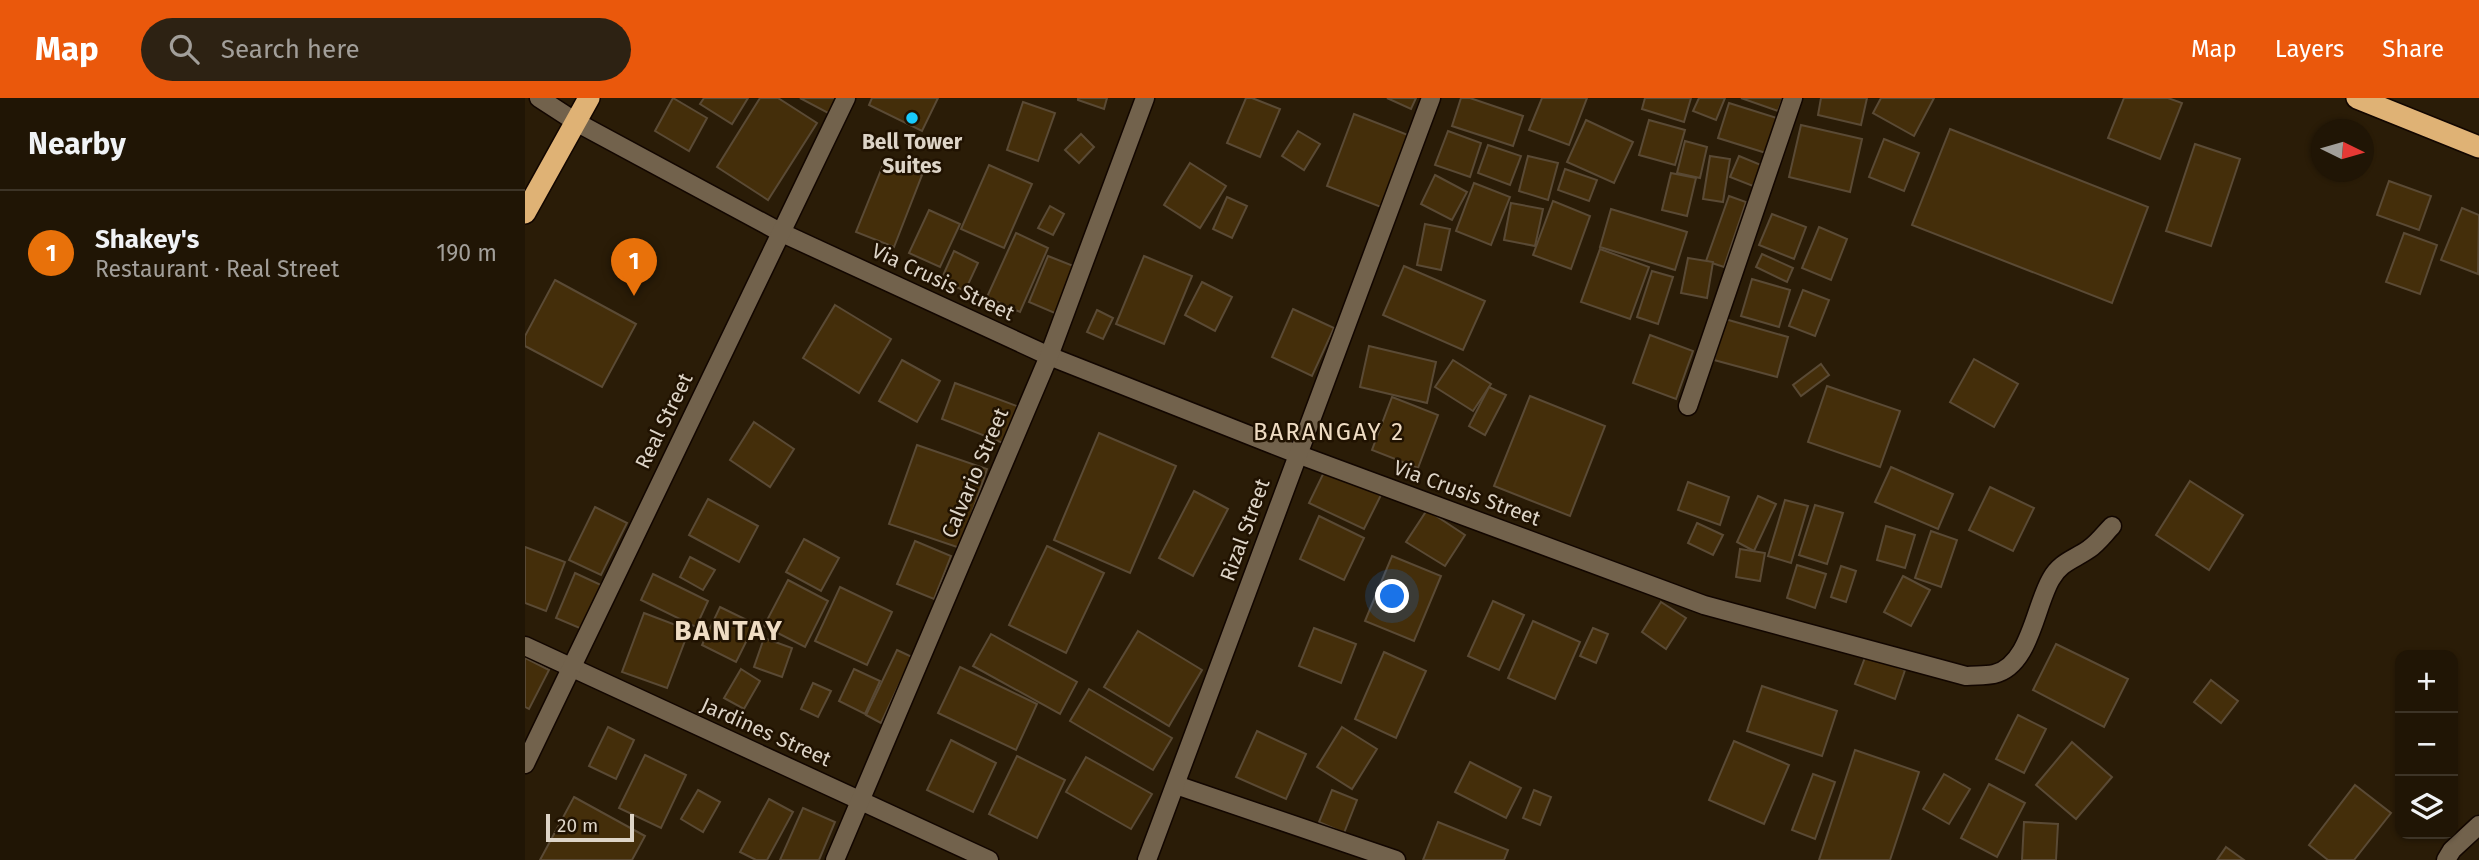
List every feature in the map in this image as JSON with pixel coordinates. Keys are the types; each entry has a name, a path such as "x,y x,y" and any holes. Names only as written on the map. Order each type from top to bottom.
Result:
{"highway":[{"path":"525,213 589,98"},
{"path":"2357,98 2479,147"}],"street":[{"name":"Via Crusis Street","path":"539,98 576,122 780,232 1049,356 1297,454 1704,605 1966,676 1994,674 2011,666 2031,632 2051,579 2063,564 2091,548 2112,526"},
{"name":"Real Street","path":"525,764 846,98"},
{"name":"Calvario Street","path":"835,860 1049,356 1145,98"},
{"name":"Rizal Street","path":"1147,860 1431,98"},
{"path":"1688,406 1793,98"},
{"name":"Jardines Street","path":"525,646 989,860"},
{"path":"1177,785 1396,860"},
{"path":"2446,860 2452,850 2479,825"}],"building":[{"path":"673,98 707,118 689,151 655,131"},
{"path":"704,98 748,98 732,124 700,104"},
{"path":"760,98 778,98 817,123 768,200 717,167"},
{"path":"800,98 839,98 830,114"},
{"name":"Bell Tower Suites","path":"872,98 938,98 922,131 869,105"},
{"path":"1078,98 1107,98 1104,109"},
{"path":"1246,98 1280,109 1260,157 1227,143"},
{"path":"1387,98 1416,98 1411,109"},
{"path":"1461,98 1470,98 1523,116 1513,146 1452,126"},
{"path":"1542,98 1587,98 1569,145 1529,130"},
{"path":"1645,98 1691,98 1684,122 1642,109"},
{"path":"1699,98 1725,98 1716,120 1693,111"},
{"path":"1741,98 1783,98 1778,111"},
{"path":"1821,98 1867,98 1861,125 1818,115"},
{"path":"1881,98 1934,98 1914,136 1873,113"},
{"path":"2124,98 2168,98 2182,103 2160,159 2108,138"},
{"path":"1023,102 1055,113 1038,161 1007,150"},
{"path":"1729,103 1780,119 1769,154 1718,138"},
{"path":"1354,114 1408,135 1381,207 1327,186"},
{"path":"1586,120 1633,142 1614,183 1567,162"},
{"path":"1649,120 1685,130 1675,165 1639,155"},
{"path":"1801,125 1862,139 1850,192 1789,177"},
{"path":"1950,129 2148,207 2112,303 1912,225"},
{"path":"1298,131 1320,144 1304,170 1282,156"},
{"path":"1448,131 1481,143 1470,177 1435,165"},
{"path":"1081,134 1094,147 1079,163 1065,150"},
{"path":"1884,139 1919,153 1904,191 1869,177"},
{"path":"1685,141 1707,147 1700,178 1677,173"},
{"path":"2195,144 2240,159 2211,246 2166,231"},
{"path":"1488,145 1521,156 1510,185 1478,173"},
{"path":"1528,156 1558,163 1548,200 1519,191"},
{"path":"1710,156 1730,159 1723,202 1703,199"},
{"path":"1739,156 1761,165 1753,186 1730,177"},
{"path":"885,160 922,175 894,247 856,232"},
{"path":"1190,163 1226,186 1200,228 1164,205"},
{"path":"989,165 1032,184 1004,248 961,229"},
{"path":"1565,169 1597,180 1589,201 1558,190"},
{"path":"1671,173 1696,178 1687,216 1662,210"},
{"path":"1435,175 1467,192 1452,220 1421,204"},
{"path":"2389,181 2431,196 2419,230 2377,215"},
{"path":"1474,183 1510,197 1491,245 1456,231"},
{"path":"1729,196 1746,202 1724,267 1706,261"},
{"path":"1227,197 1247,206 1232,238 1213,229"},
{"path":"1553,201 1590,216 1571,269 1533,255"},
{"path":"1511,203 1543,209 1535,246 1504,240"},
{"path":"1050,206 1064,214 1053,235 1038,228"},
{"path":"2462,208 2479,215 2478,274 2441,260"},
{"path":"1611,209 1687,232 1675,270 1600,247"},
{"path":"929,210 960,224 940,267 909,253"},
{"path":"1772,214 1806,227 1794,259 1759,245"},
{"path":"1425,224 1450,229 1441,270 1417,265"},
{"path":"1819,227 1847,239 1831,280 1802,268"},
{"path":"1016,233 1048,248 1020,312 987,297"},
{"path":"2404,233 2437,245 2420,294 2386,282"},
{"path":"1600,249 1649,267 1630,319 1581,302"},
{"path":"954,251 978,263 965,291 941,280"},
{"path":"1762,254 1793,268 1787,282 1756,267"},
{"path":"1048,256 1076,267 1057,314 1029,302"},
{"path":"1144,256 1192,276 1164,344 1116,324"},
{"path":"1688,258 1713,262 1707,298 1681,293"},
{"path":"1404,266 1485,301 1463,350 1383,315"},
{"path":"1652,271 1673,277 1658,324 1637,317"},
{"path":"1752,279 1790,290 1779,327 1741,316"},
{"path":"555,280 636,324 602,387 525,346 525,336"},
{"path":"1202,282 1232,297 1215,331 1185,315"},
{"path":"1803,290 1829,300 1815,336 1789,326"},
{"path":"835,305 891,339 859,393 803,358"},
{"path":"1293,309 1334,328 1312,376 1272,357"},
{"path":"1097,310 1113,318 1103,339 1087,332"},
{"path":"1725,319 1788,337 1777,377 1714,360"},
{"path":"1650,335 1693,351 1676,399 1633,383"},
{"path":"1369,346 1436,362 1427,403 1360,387"},
{"path":"1974,359 2018,384 1994,427 1950,402"},
{"path":"902,360 940,381 917,422 879,401"},
{"path":"1453,360 1491,384 1473,411 1435,387"},
{"path":"1821,364 1829,375 1801,396 1793,385"},
{"path":"955,383 1022,408 1008,445 942,419"},
{"path":"1827,386 1900,411 1880,467 1808,442"},
{"path":"1489,387 1506,395 1485,435 1469,426"},
{"path":"1530,396 1605,426 1570,516 1494,486"},
{"path":"1392,397 1438,415 1418,468 1372,450"},
{"path":"754,422 794,449 770,487 730,460"},
{"path":"1099,433 1176,466 1130,573 1054,540"},
{"path":"917,445 987,469 960,548 889,524"},
{"path":"1891,467 1953,494 1938,529 1875,502"},
{"path":"1326,468 1381,495 1364,529 1309,503"},
{"path":"2190,481 2243,515 2209,570 2156,535"},
{"path":"1688,482 1729,497 1720,525 1678,510"},
{"path":"1990,487 2034,508 2013,551 1969,530"},
{"path":"1194,491 1228,509 1193,576 1159,558"},
{"path":"1758,496 1776,504 1754,551 1737,542"},
{"path":"708,499 758,526 739,562 689,535"},
{"path":"1785,500 1808,506 1791,563 1768,556"},
{"path":"1815,505 1843,513 1827,564 1799,555"},
{"path":"595,507 627,523 601,575 569,560"},
{"path":"1427,510 1465,535 1445,566 1406,542"},
{"path":"1319,516 1364,538 1344,580 1300,559"},
{"path":"1697,523 1723,535 1713,555 1688,543"},
{"path":"1886,526 1915,535 1905,568 1877,560"},
{"path":"1931,531 1957,540 1941,587 1915,578"},
{"path":"804,539 839,558 821,591 786,572"},
{"path":"915,541 951,556 934,599 897,584"},
{"path":"1047,546 1104,573 1066,653 1009,625"},
{"path":"525,547 565,562 546,611 525,603"},
{"path":"1740,549 1765,553 1760,581 1736,577"},
{"path":"1392,556 1441,576 1414,641 1365,621"},
{"path":"690,557 715,570 703,590 680,577"},
{"path":"1797,565 1826,574 1815,608 1787,598"},
{"path":"1841,566 1856,571 1846,602 1831,597"},
{"path":"575,573 601,585 582,629 556,618"},
{"path":"653,574 708,601 696,627 641,600"},
{"path":"1903,576 1930,590 1911,626 1884,612"},
{"path":"788,580 828,601 805,647 764,626"},
{"path":"840,587 892,612 867,665 815,641"},
{"path":"1493,601 1524,615 1499,670 1468,656"},
{"path":"1661,602 1686,618 1666,649 1642,632"},
{"path":"720,607 755,624 736,662 702,645"},
{"path":"644,613 689,630 667,688 622,672"},
{"path":"1533,621 1580,642 1555,699 1508,678"},
{"path":"1314,628 1356,644 1341,683 1299,666"},
{"path":"1593,628 1608,634 1596,663 1580,656"},
{"path":"1138,631 1202,670 1169,726 1104,687"},
{"path":"991,634 1077,682 1060,714 973,666"},
{"path":"764,638 792,648 782,677 754,667"},
{"path":"2056,644 2128,679 2104,727 2033,690"},
{"path":"897,650 912,657 881,723 866,715"},
{"path":"1384,652 1426,671 1396,738 1355,719"},
{"path":"1866,655 1905,670 1895,699 1855,684"},
{"path":"525,658 549,670 529,709 525,707"},
{"path":"960,667 1037,704 1016,750 938,713"},
{"path":"741,669 760,681 744,709 724,698"},
{"path":"854,669 880,681 865,714 839,701"},
{"path":"2211,680 2238,701 2221,723 2194,702"},
{"path":"813,683 831,691 818,717 801,709"},
{"path":"1762,686 1837,711 1822,756 1747,731"},
{"path":"1089,689 1172,738 1153,770 1070,721"},
{"path":"2018,715 2046,729 2024,773 1996,759"},
{"path":"608,727 634,740 616,779 589,766"},
{"path":"1342,727 1377,749 1352,789 1317,767"},
{"path":"1257,731 1306,754 1286,799 1236,777"},
{"path":"951,740 996,763 973,812 927,790"},
{"path":"1734,741 1789,765 1764,824 1709,800"},
{"path":"2072,742 2112,777 2076,819 2036,785"},
{"path":"1855,750 1919,772 1890,860 1819,860"},
{"path":"645,755 686,775 661,828 619,808"},
{"path":"1017,756 1065,780 1037,838 989,814"},
{"path":"1086,757 1152,794 1131,829 1066,792"},
{"path":"1470,762 1521,788 1506,818 1455,792"},
{"path":"1813,774 1835,782 1815,839 1792,830"},
{"path":"1944,774 1970,789 1949,824 1923,809"},
{"path":"1989,784 2025,803 1997,857 1961,838"},
{"path":"2355,785 2391,813 2354,860 2328,860 2309,845"},
{"path":"698,790 720,802 703,832 681,819"},
{"path":"1332,790 1357,800 1344,833 1319,822"},
{"path":"1534,790 1551,797 1540,825 1523,818"},
{"path":"574,797 645,836 632,860 540,860"},
{"path":"769,799 793,812 767,860 756,860 740,852"},
{"path":"803,808 835,822 819,860 780,860"},
{"path":"1438,822 1508,850 1504,860 1423,860"},
{"path":"2024,822 2058,824 2056,860 2022,860"},
{"path":"2226,847 2244,860 2217,860"}],"place":[{"name":"Bell Tower Suites","path":"912,118"},
{"name":"Shakey's","path":"634,296"}],"district":[{"name":"BARANGAY 2","path":"1329,432"},
{"name":"BANTAY","path":"729,630"}]}
